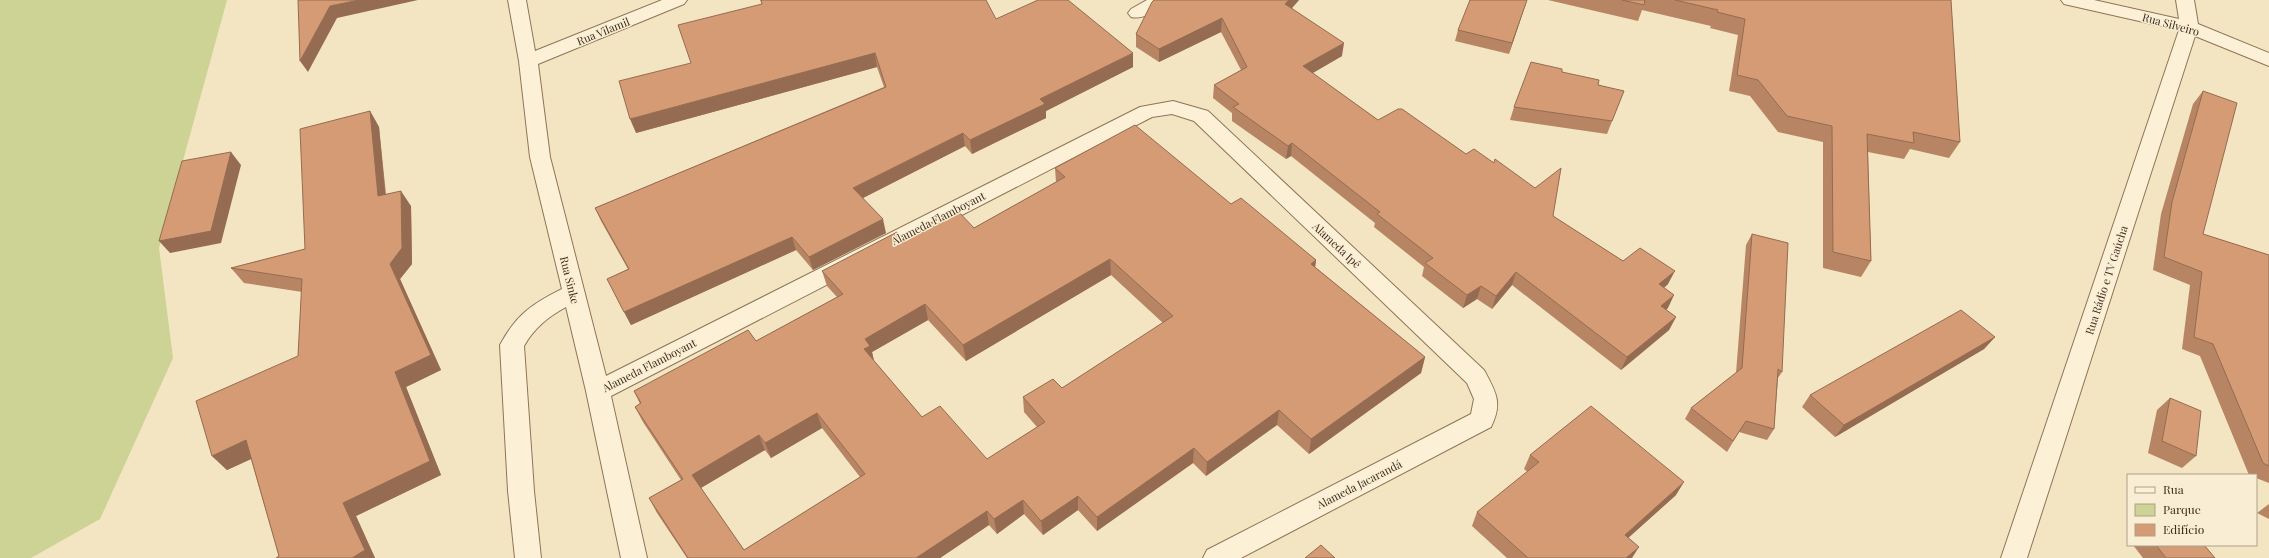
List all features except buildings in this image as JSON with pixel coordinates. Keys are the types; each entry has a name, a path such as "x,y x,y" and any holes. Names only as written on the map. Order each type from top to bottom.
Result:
{"street":[{"name":"Rua Sinke","path":"517,0 528,61 540,157 598,391 634,558"},
{"name":"Rua Vilamil","path":"528,61 678,0"},
{"path":"1137,13 1160,0"},
{"name":"Rua Silveiro","path":"2070,0 2189,27 2269,60"},
{"name":"Rua Rádio e TV Gaúcha","path":"2014,558 2189,27 2185,0"},
{"path":"2237,46 2269,51"},
{"name":"Alameda Flamboyant","path":"598,391 1147,112 1173,107"},
{"name":"Alameda Ipê","path":"1173,107 1201,116 1207,121 1476,377 1486,399"},
{"path":"528,558 521,490 512,344 523,324 537,312 573,293"},
{"name":"Alameda Jacarandá","path":"1216,558 1482,420 1486,399"}],"green space":[{"path":"0,0 227,0 159,248 173,358 100,519 31,558 0,558"}]}
